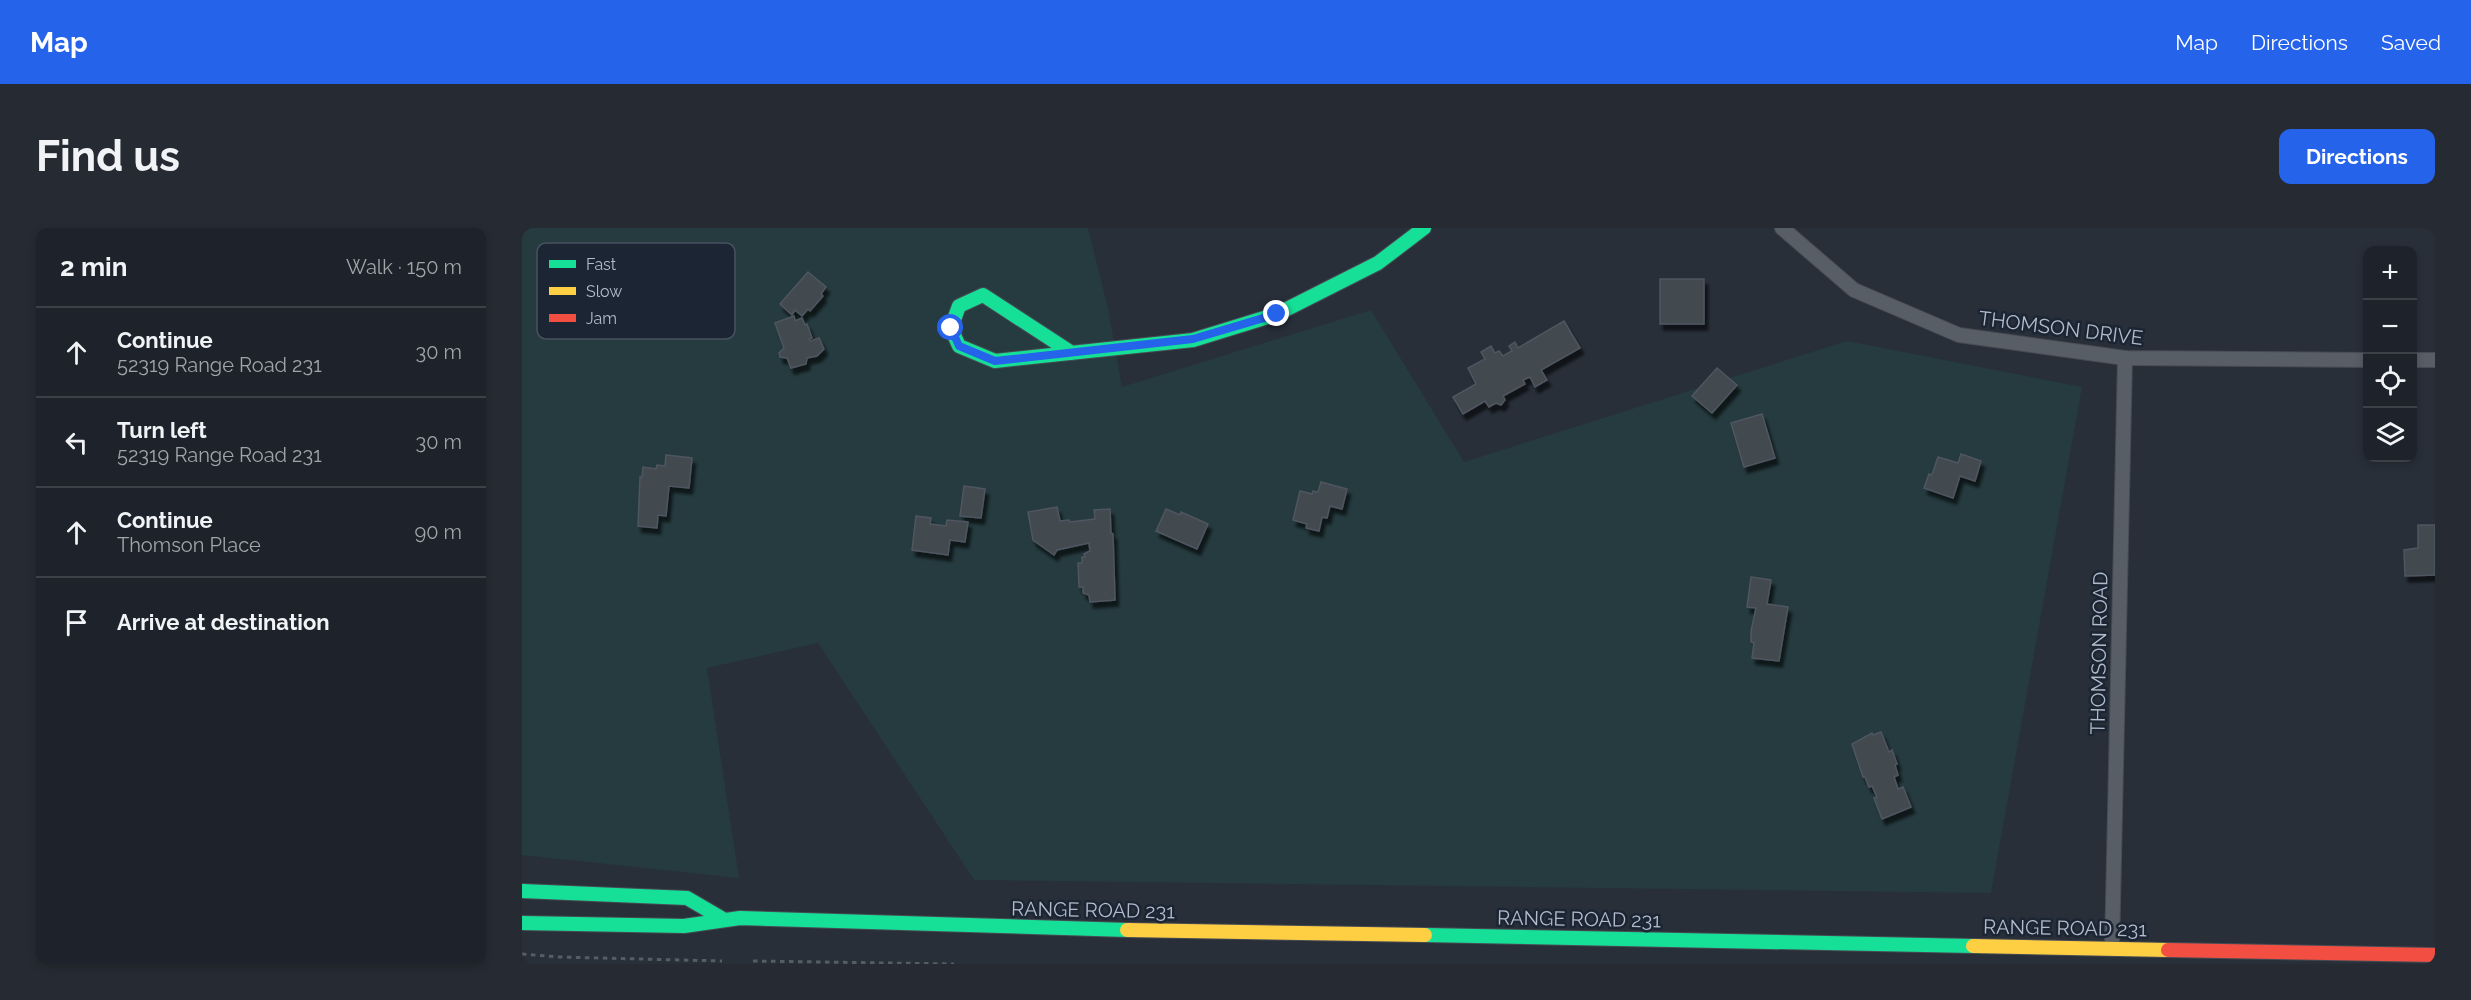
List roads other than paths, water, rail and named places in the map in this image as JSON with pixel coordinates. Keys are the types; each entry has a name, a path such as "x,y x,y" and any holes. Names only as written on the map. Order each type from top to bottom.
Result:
{"street":[{"path":"1071,353 983,295 959,306 951,328 959,346 995,361 1071,353 1193,339 1277,314 1378,263 1424,228"},
{"name":"THOMSON DRIVE","path":"1782,228 1854,290 1959,335 2125,358 2363,360"},
{"name":"THOMSON ROAD","path":"2112,949 2125,358"},
{"path":"2417,360 2435,360"},
{"name":"RANGE ROAD 231","path":"522,891 687,898 723,919"},
{"name":"RANGE ROAD 231","path":"522,923 684,926 723,919 1062,929 2435,955"}]}
